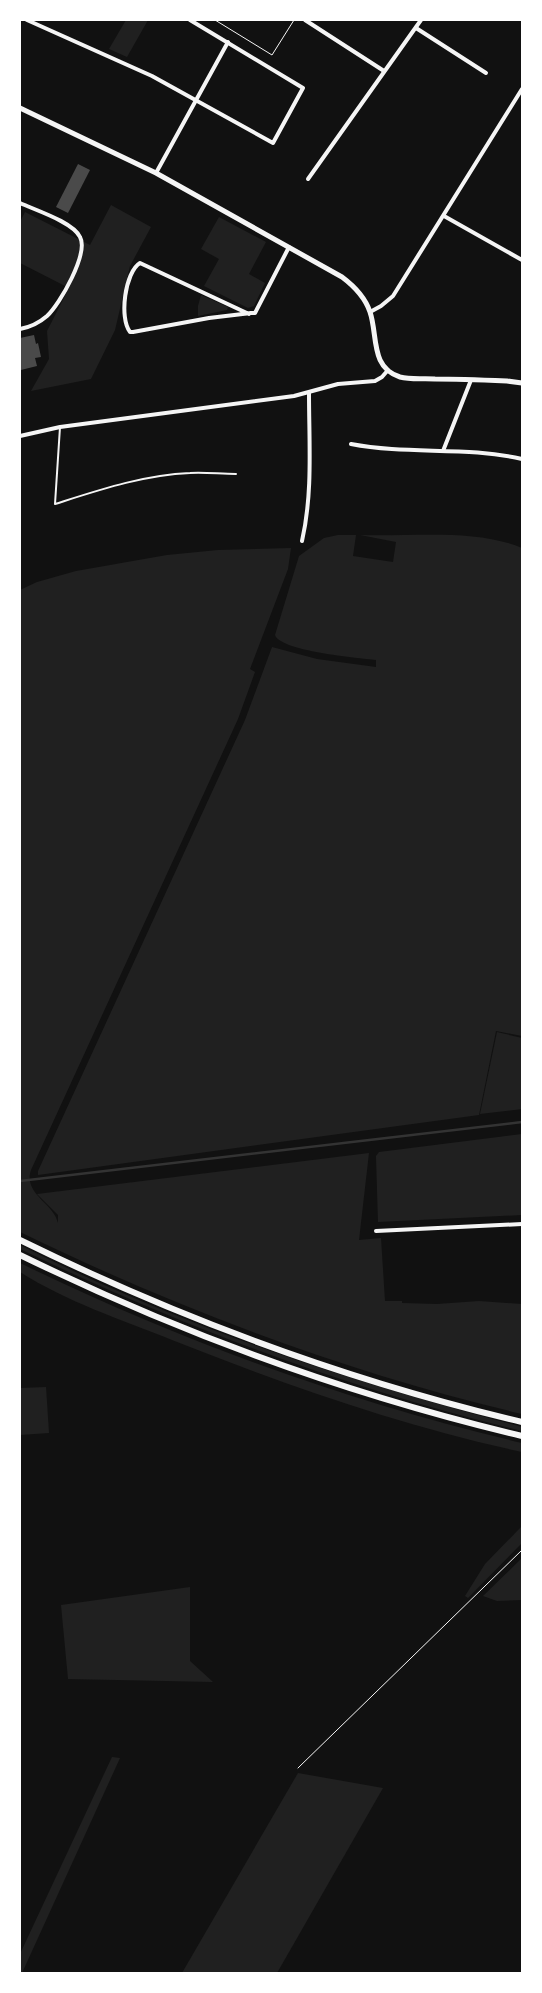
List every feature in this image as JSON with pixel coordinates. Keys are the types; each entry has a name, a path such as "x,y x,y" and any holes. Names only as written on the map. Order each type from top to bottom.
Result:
{"highway":[{"path":"20,1240 126,1289 275,1348 381,1383 522,1422"},
{"path":"20,1254 118,1300 255,1355 378,1396 522,1436"}],"street":[{"path":"27,20 123,62 197,100 272,144 303,88 190,20"},
{"path":"305,20 384,71"},
{"path":"308,179 421,20"},
{"path":"416,28 486,73"},
{"path":"156,172 228,42"},
{"path":"370,312 382,306 394,296 522,89"},
{"path":"517,95 522,99"},
{"path":"20,108 156,172 350,283 362,295 370,312 376,352 388,370 400,377 507,380 522,383"},
{"path":"20,203 72,228 80,237 82,243 81,258 56,306 40,321 30,327 20,329"},
{"path":"444,216 522,260"},
{"path":"249,314 140,263 135,266 130,278 124,304 127,327 130,332 209,318 249,314 255,313 289,247"},
{"path":"20,436 60,427 309,393 338,384 375,381 388,370"},
{"path":"443,451 471,380"},
{"path":"302,541 307,519 309,495 309,393"},
{"path":"351,444 388,450 443,451 496,455 522,460"},
{"path":"376,1231 522,1224"}],"lane":[{"path":"60,427 55,504 118,485 165,475 190,473 236,474"}],"path":[{"path":"215,20 272,56 294,20"},
{"path":"298,1768 522,1550"}],"shaded area":[{"path":"126,20 148,20 127,57 109,49"},
{"path":"111,205 151,227 130,266 115,330 91,379 31,391 49,359 47,331 69,288 20,263 20,222 25,212 90,245"},
{"path":"219,217 266,242 249,274 265,283 254,306 248,308 204,286 219,259 201,249"},
{"path":"201,295 228,307 227,310 198,316"},
{"path":"338,535 356,535 353,556 393,562 396,542 360,535 464,536 504,542 522,548 522,1036 496,1031 479,1115 38,1175 38,1171 245,720 272,647 317,659 376,667 376,660 304,649 280,641 275,635 299,556 324,538"},
{"path":"291,548 288,569 250,669 255,672 238,719 31,1170 31,1186 35,1192 51,1210 58,1223 58,1215 37,1194 369,1153 359,1240 381,1238 385,1301 437,1304 479,1301 522,1304 522,1414 457,1398 393,1379 266,1337 142,1288 20,1232 20,590 37,582 76,571 167,555 218,550"},
{"path":"497,1032 522,1038 522,1109 480,1114"},
{"path":"522,1134 522,1215 378,1222 376,1156 379,1152"},
{"path":"20,1245 142,1301 266,1350 394,1391 522,1427 522,1431 393,1396 266,1353 141,1304 20,1249"},
{"path":"20,1263 142,1318 266,1367 393,1409 522,1443 522,1452 477,1442 389,1417 215,1357 56,1292 20,1272"},
{"path":"46,1387 49,1433 20,1435 20,1388"},
{"path":"522,1526 522,1543 468,1598 465,1596 485,1564"},
{"path":"522,1558 522,1600 497,1601 483,1596"},
{"path":"190,1587 190,1661 213,1682 68,1679 61,1605"},
{"path":"112,1757 120,1758 22,1973 20,1973 20,1954"},
{"path":"298,1773 383,1788 277,1973 182,1973"}],"building":[{"path":"78,164 90,170 68,213 56,207"},
{"path":"34,335 41,357 35,358 37,366 21,370 20,338"}],"waterway":[{"path":"20,1181 522,1122"}]}
